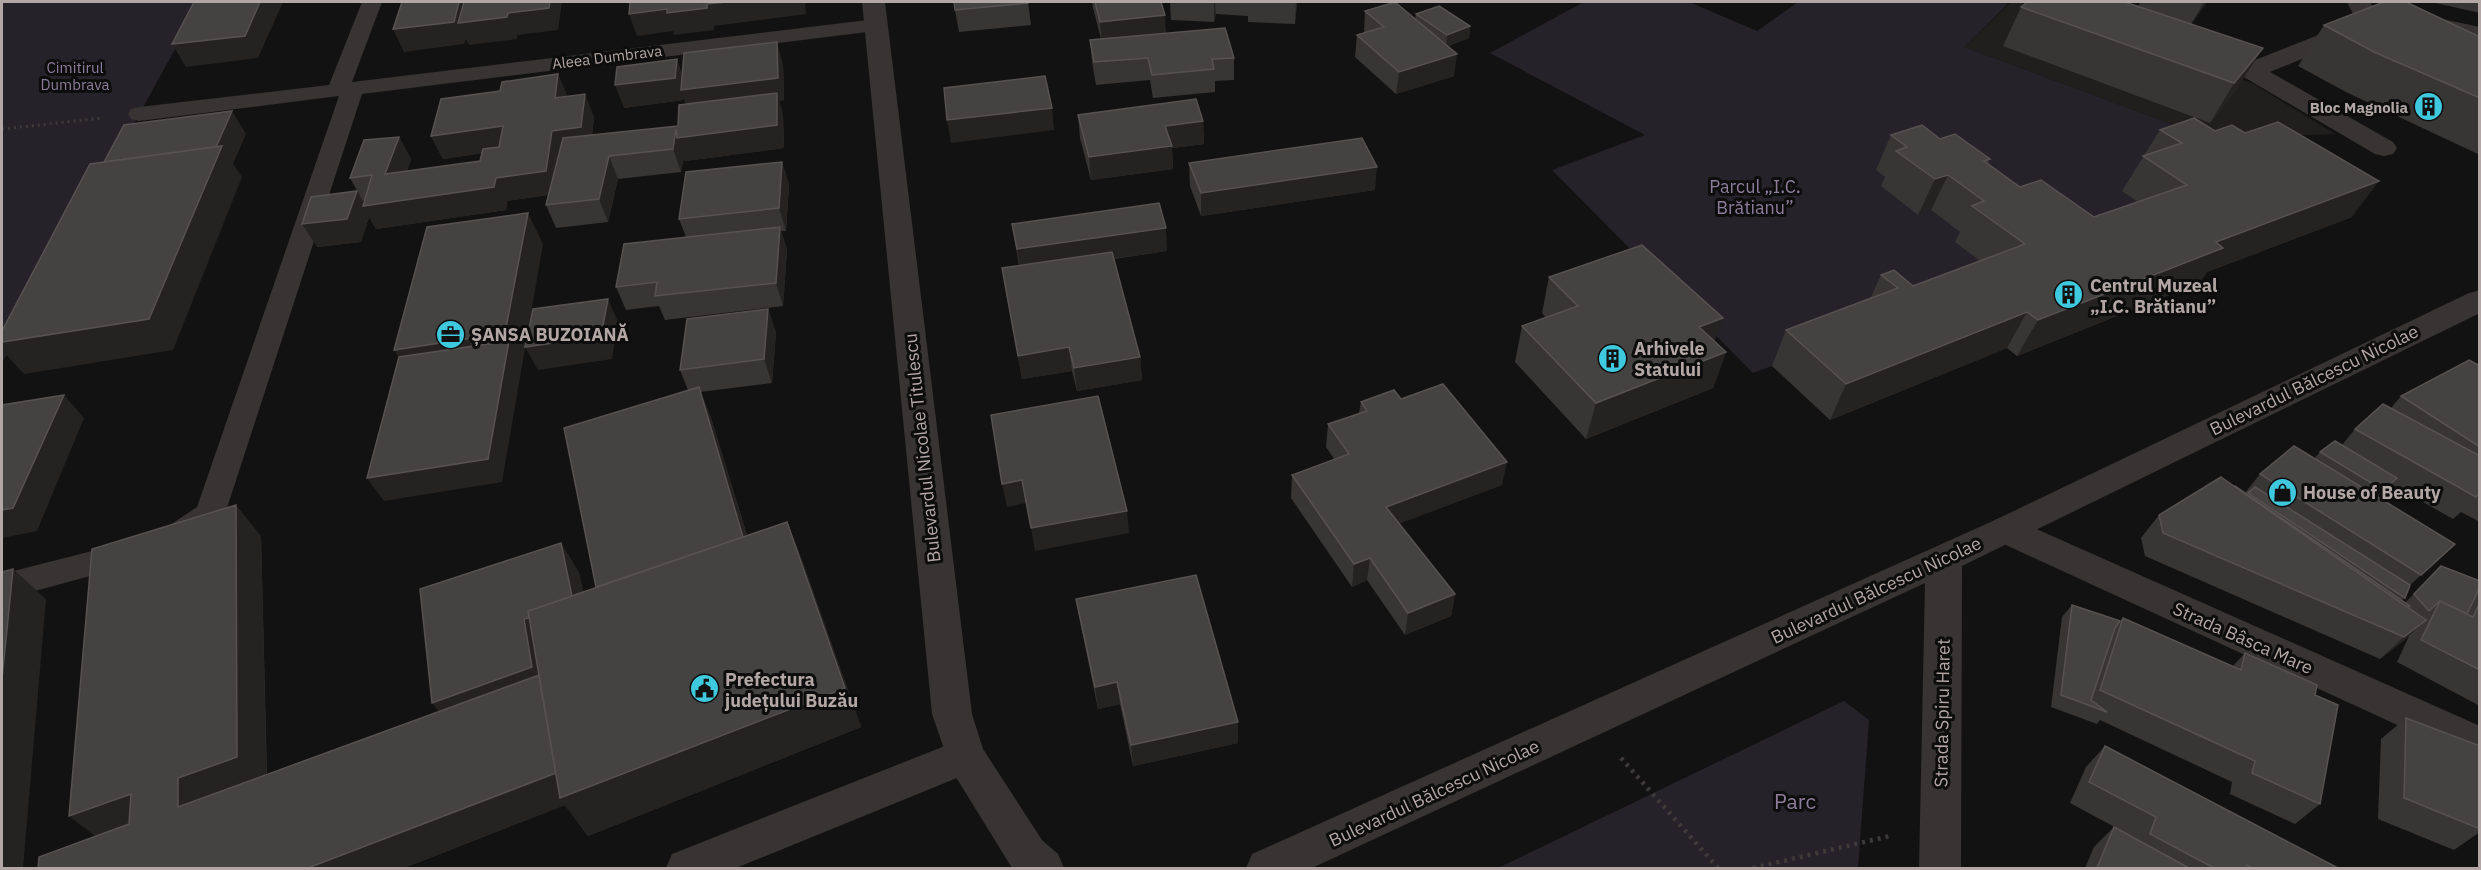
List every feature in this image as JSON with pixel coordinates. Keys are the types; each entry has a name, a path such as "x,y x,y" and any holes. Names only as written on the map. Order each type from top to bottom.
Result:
{"street":[{"path":"2251,71 2359,27 2365,14 2377,10 2480,34"},
{"name":"Bulevardul Nicolae Titulescu","path":"874,13 952,714 965,756 1027,854 1043,868"},
{"path":"2186,48 2251,71 2384,148"},
{"name":"Bulevardul Bălcescu Nicolae","path":"1267,868 2007,530 2480,300"},
{"name":"Strada Bâsca Mare","path":"2007,530 2480,745"},
{"name":"Strada Spiru Haret","path":"1940,868 1944,558"},
{"path":"687,868 965,756"}],"lane":[{"path":"2,587 162,545 210,514 372,2"},
{"name":"Aleea Dumbrava","path":"139,114 346,89 874,13"}],"path":[{"path":"2,129 139,114"},
{"path":"1589,721 1718,868"},
{"path":"1753,868 1941,823"}],"shaded area":[{"path":"2011,2 2019,2 2254,84 2335,134 2209,138 1964,47"}],"green space":[{"name":"Cimitirul Dumbrava","path":"2,2 201,2 2,363"},
{"name":"Parcul „I.C. Brătianu”","path":"1584,2 1689,2 1757,31 1798,2 2002,2 2008,4 1964,47 2209,138 2165,220 2074,253 1877,170 1892,183 1918,215 1931,210 1967,237 2006,280 1753,373 1552,170 1645,135 1490,53"},
{"name":"Parc","path":"1844,701 1869,720 1858,868 1498,868"}],"building":[{"path":"194,2 260,2 245,36 172,44"},
{"path":"402,2 459,2 454,22 393,29"},
{"path":"464,2 550,2 549,8 508,13 507,17 458,23"},
{"path":"630,2 727,2 707,4 707,8 667,13 667,9 629,14"},
{"path":"954,2 1028,2 1028,3 955,10"},
{"path":"1095,2 1161,2 1165,15 1100,22"},
{"path":"1395,2 1457,54 1399,72 1357,35 1384,27 1365,11"},
{"path":"2027,2 2125,2 2263,48 2234,83 2021,7"},
{"path":"2384,2 2406,2 2480,37 2480,98 2374,52 2324,25"},
{"path":"1439,6 1470,26 1447,35 1416,14"},
{"path":"1225,28 1234,58 1212,59 1214,69 1152,75 1148,58 1094,62 1090,40"},
{"path":"777,42 778,78 681,90 684,53"},
{"path":"677,59 675,78 615,85 617,67"},
{"path":"558,74 555,98 585,94 581,127 552,131 546,171 496,178 494,187 363,206 372,175 350,178 364,140 399,137 385,174 480,161 483,149 499,147 503,126 431,136 441,99 500,91 502,82"},
{"path":"1045,76 1052,108 947,120 944,88"},
{"path":"777,93 777,125 677,138 676,129 673,149 609,156 599,199 546,205 563,138 678,126 679,105"},
{"path":"1196,99 1203,121 1165,126 1172,146 1089,157 1078,115"},
{"path":"232,111 216,147 104,162 124,125"},
{"path":"2194,118 2215,131 2232,125 2245,133 2278,122 2379,181 2216,242 2223,248 2038,320 2027,312 1846,384 1786,330 1898,288 1881,275 1894,270 1913,286 2025,244 1972,206 1984,201 1948,175 1935,179 1896,151 1907,147 1891,135 1922,125 1940,139 1955,134 1990,159 1984,161 2020,187 2041,180 2094,217 2187,185 2143,156 2182,143 2160,130"},
{"path":"1362,138 1377,167 1201,193 1189,163"},
{"path":"222,146 149,319 2,342 2,331 90,164"},
{"path":"782,162 779,208 679,219 686,172"},
{"path":"357,191 347,219 302,224 311,197"},
{"path":"1159,203 1166,228 1017,249 1012,224"},
{"path":"528,213 505,333 394,350 427,227"},
{"path":"780,227 776,283 655,296 657,282 616,287 624,244"},
{"name":"Arhivele Statului","path":"1642,245 1723,318 1699,327 1726,352 1596,403 1522,326 1578,306 1549,277"},
{"path":"1112,252 1140,357 1074,368 1069,347 1018,356 1002,268"},
{"path":"608,299 601,336 525,347 533,309"},
{"path":"768,309 764,359 680,370 687,319"},
{"path":"509,341 488,459 367,478 399,357"},
{"path":"2469,360 2480,366 2480,447 2401,396"},
{"path":"1443,384 1507,462 1386,507 1455,594 1408,613 1370,558 1354,564 1292,475 1349,454 1328,424 1367,411 1361,402 1394,390 1401,399"},
{"path":"699,387 743,537 596,587 564,428"},
{"path":"64,395 13,508 2,510 2,405"},
{"path":"1098,396 1127,511 1031,528 1022,480 1002,484 991,415"},
{"path":"2383,404 2480,456 2480,493 2476,497 2355,429"},
{"path":"2335,441 2397,478 2383,490 2320,452"},
{"path":"2294,446 2455,544 2421,575 2260,474"},
{"path":"2221,477 2426,620 2404,637 2163,533 2159,515"},
{"path":"2235,486 2410,606 2407,607"},
{"path":"2255,487 2410,585 2405,598 2248,493"},
{"path":"236,505 237,757 178,778 178,807 539,675 556,773 308,868 38,868 39,857 129,824 131,794 69,816 92,549"},
{"name":"Prefectura județului Buzău","path":"787,522 845,688 560,798 528,611"},
{"path":"561,543 572,596 528,611 529,618 524,619 532,667 432,703 420,589"},
{"path":"2441,566 2480,581 2480,587 2467,614 2440,601 2429,611 2414,594"},
{"path":"13,569 2,679 2,572"},
{"path":"1196,575 1238,722 1131,745 1117,682 1095,687 1076,599"},
{"path":"2440,601 2473,617 2480,602 2480,670 2421,640"},
{"path":"2072,605 2120,621 2115,628 2091,700 2107,712 2061,695"},
{"path":"2123,618 2241,670 2245,653 2317,685 2315,695 2338,705 2320,804 2252,773 2255,761 2100,690"},
{"path":"2406,718 2480,746 2480,829 2404,798"},
{"path":"2105,746 2338,868 2253,868 2247,865 2246,868 2214,868 2150,834 2156,817 2089,782"},
{"path":"2114,827 2189,868 2097,868"}],"place":[{"name":"Bloc Magnolia","path":"2429,107"},
{"name":"Centrul Muzeal „I.C. Brătianu”","path":"2069,295"},
{"name":"ȘANSA BUZOIANĂ","path":"450,334"},
{"name":"Arhivele Statului","path":"1613,358"},
{"name":"House of Beauty","path":"2282,492"},
{"name":"Prefectura județului Buzău","path":"704,689"}]}
